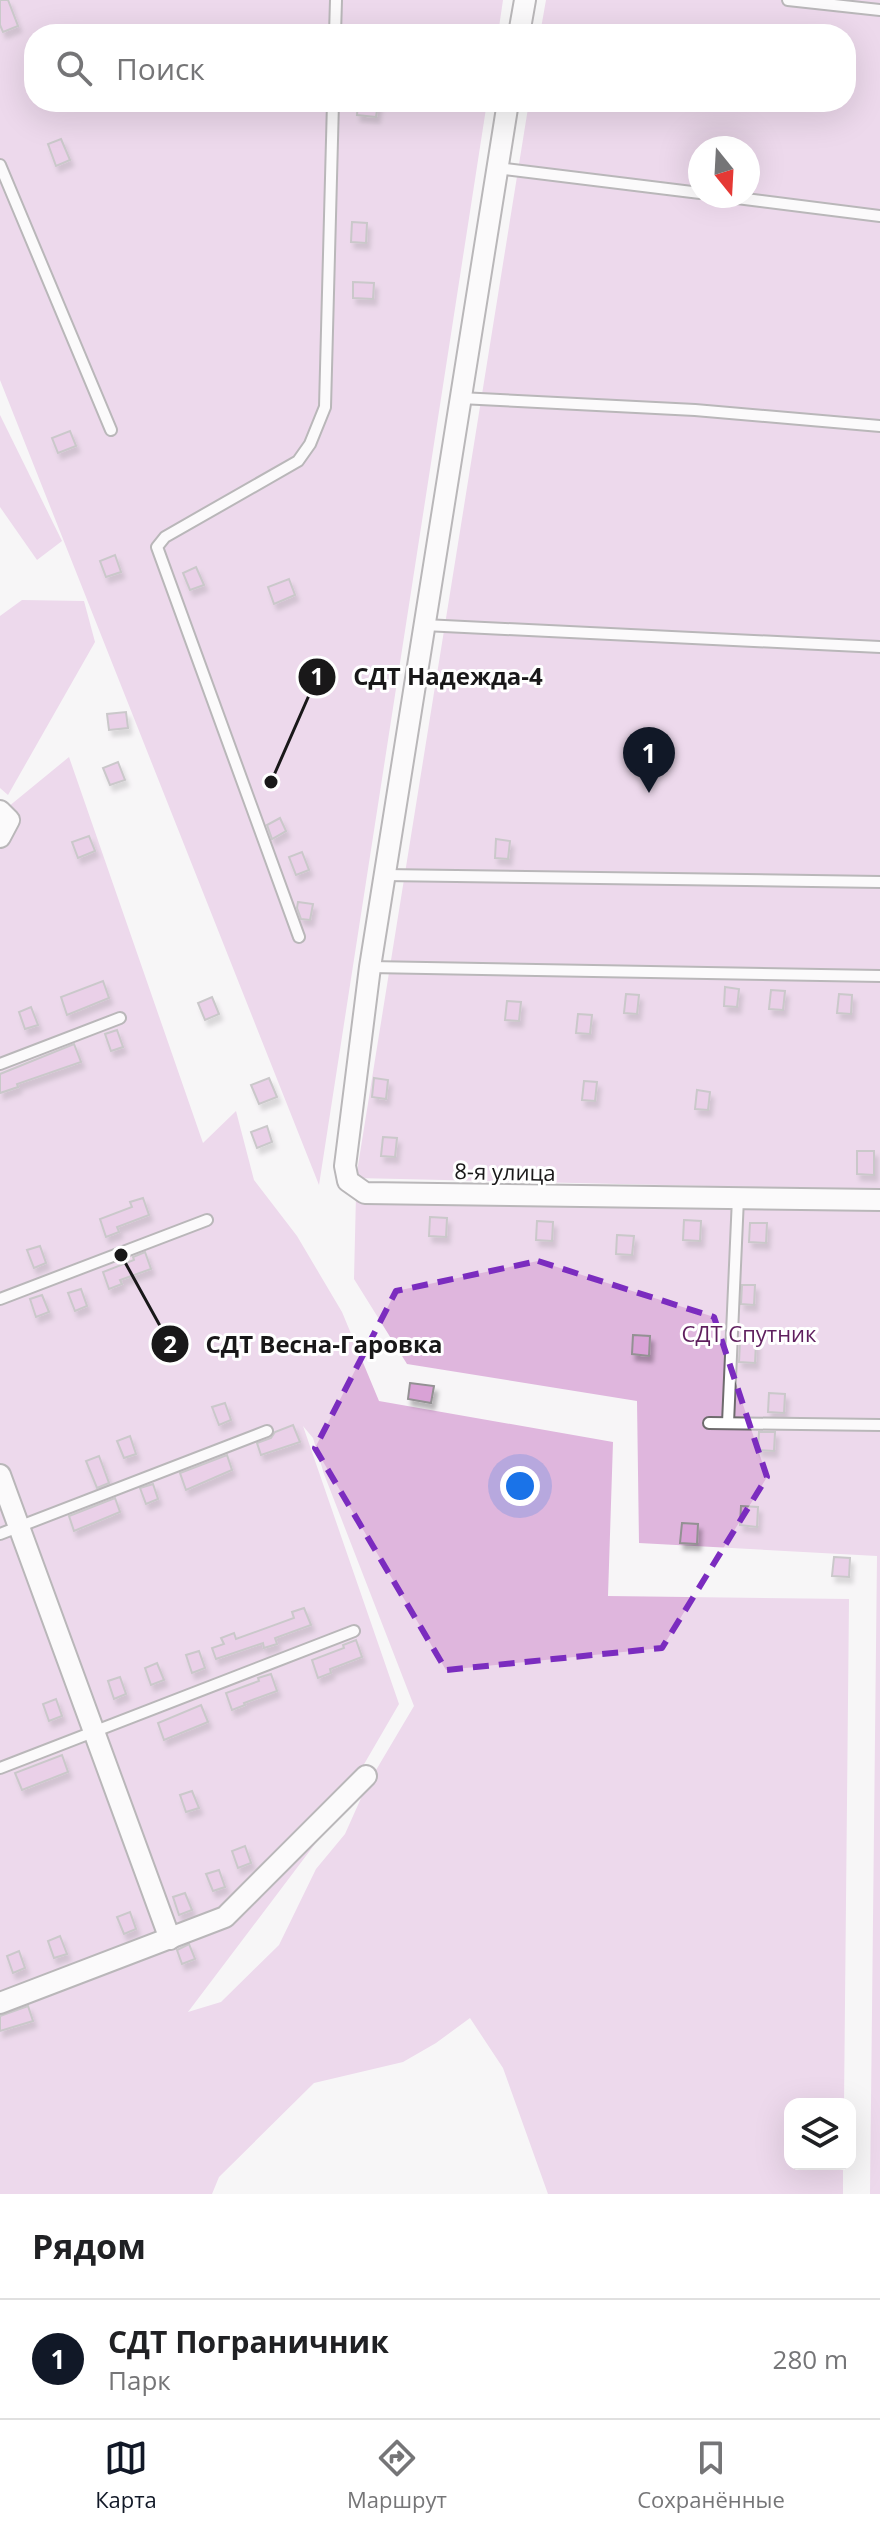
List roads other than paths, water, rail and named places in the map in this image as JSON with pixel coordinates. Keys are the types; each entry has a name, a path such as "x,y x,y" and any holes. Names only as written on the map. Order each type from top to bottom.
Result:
{"street":[{"path":"521,24 525,0"},
{"name":"8-я улица","path":"506,112 370,967 345,1166 348,1181 365,1193 880,1200"},
{"path":"0,811 9,820 0,837"},
{"path":"0,1475 9,1530 96,1732 170,1939"},
{"path":"0,2003 225,1917 366,1776"}],"lane":[{"path":"335,24 336,0"},
{"path":"788,0 880,10"},
{"path":"299,937 157,547 165,537 298,461 310,444 325,407 333,112"},
{"path":"0,165 111,430"},
{"path":"497,168 688,192"},
{"path":"760,201 880,216"},
{"path":"460,398 695,410 880,426"},
{"path":"424,625 880,647"},
{"path":"384,875 880,882"},
{"path":"370,967 880,976"},
{"path":"0,1064 120,1018"},
{"path":"728,1423 738,1198"},
{"path":"0,1299 207,1220"},
{"path":"709,1423 880,1425"},
{"path":"9,1530 267,1431"},
{"path":"0,1768 354,1631"}],"place":[{"name":"СДТ Надежда-4","path":"271,782"},
{"name":"СДТ Пограничник","path":"649,793"},
{"name":"СДТ Весна-Гаровка","path":"121,1255"}],"park label":[{"name":"СДТ Спутник","path":"749,1333"}]}
